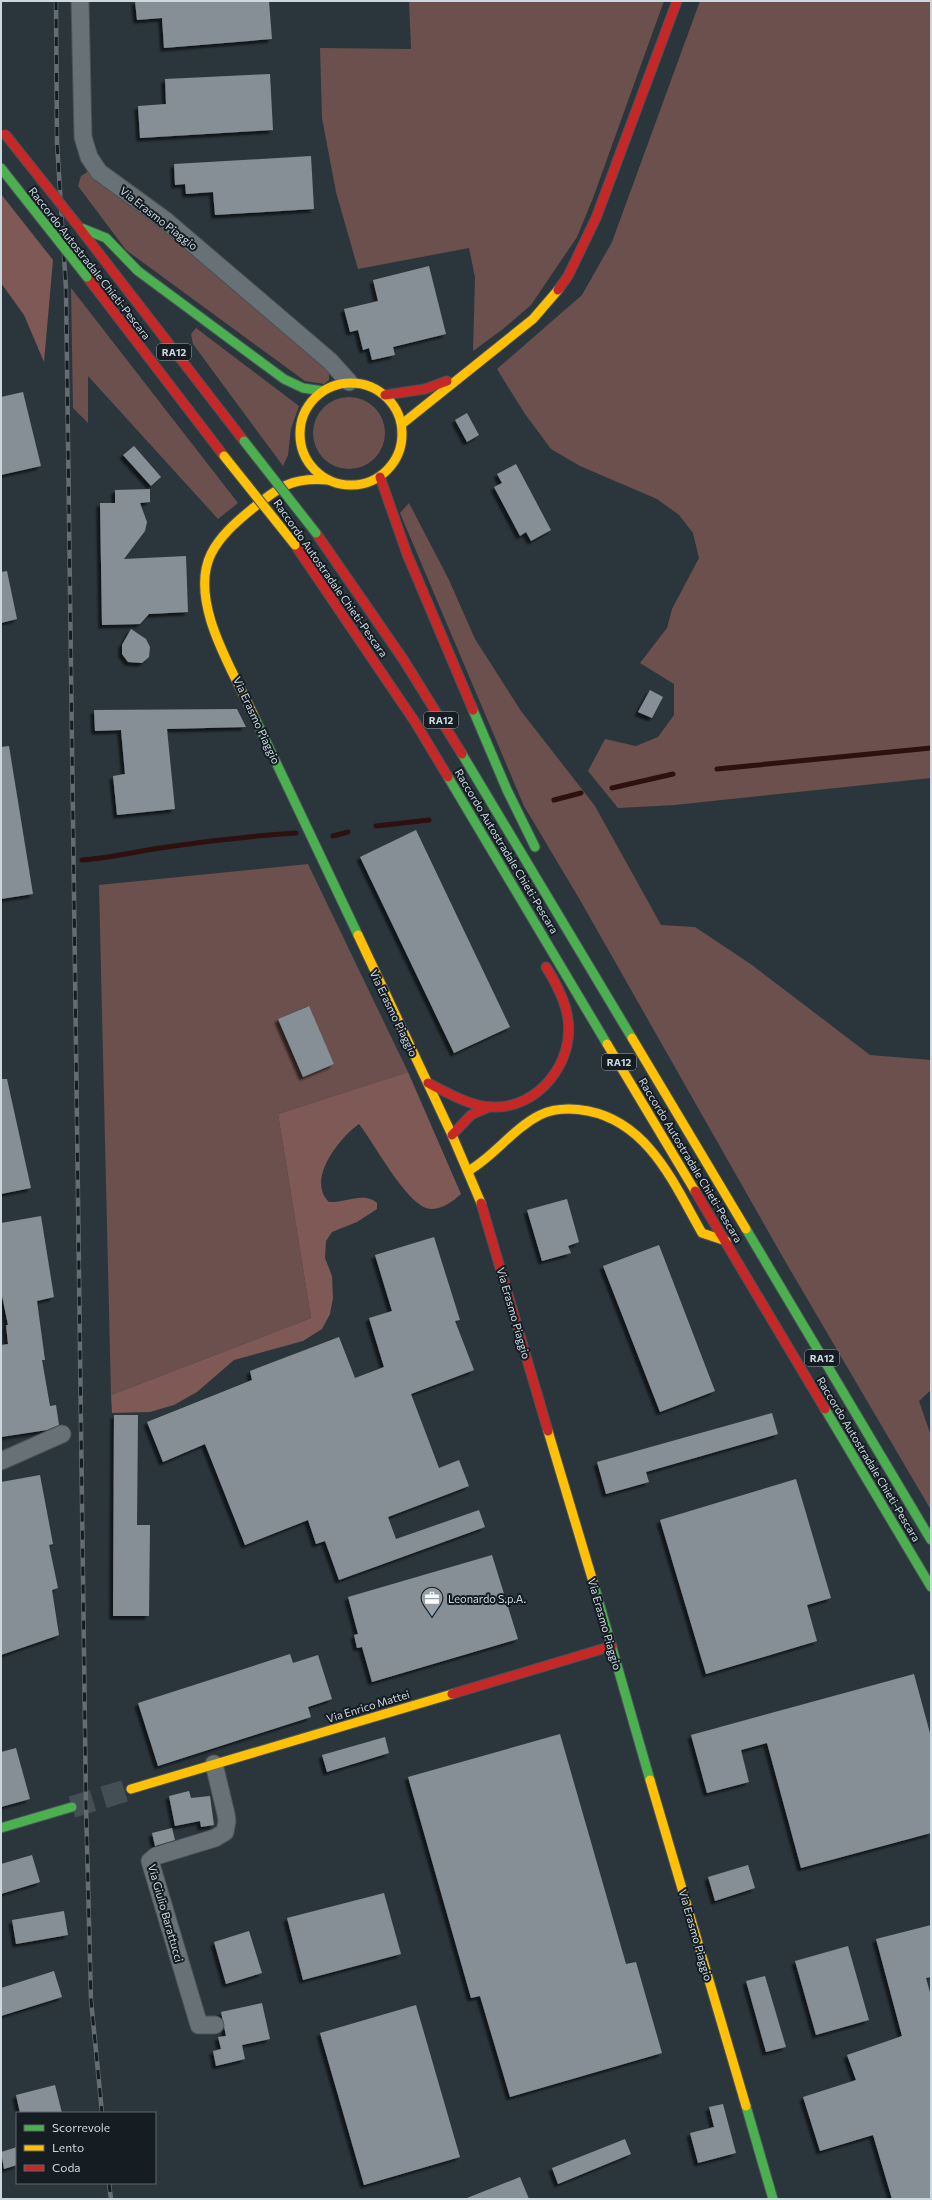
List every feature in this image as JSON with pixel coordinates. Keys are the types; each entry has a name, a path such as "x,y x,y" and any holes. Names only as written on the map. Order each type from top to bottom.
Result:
{"main road":[{"path":"402,424 533,319 552,298 568,276 596,218 677,1"},
{"name":"Raccordo Autostradale Chieti-Pescara","path":"3,132 79,227 316,533 403,659 558,913 931,1540"},
{"name":"Raccordo Autostradale Chieti-Pescara","path":"1,168 87,277 224,456 295,545 415,722 512,882 931,1587"},
{"path":"79,227 106,238 138,270 278,375 304,388 323,391"},
{"path":"385,395 425,389 463,374"},
{"path":"349,382 368,385 385,395 399,413 402,424 402,441 397,457 390,468 380,476 359,485 348,485 328,480 311,466 301,446 300,425 303,415 315,397 323,391 336,385 349,382"},
{"path":"295,459 301,446"},
{"name":"Via Erasmo Piaggio","path":"288,473 280,487 232,526 221,538 212,553 204,578 208,611 228,658 452,1135 468,1171 494,1243 773,2199"},
{"path":"380,476 389,507 407,554 512,803 539,853"},
{"name":"Via Erasmo Piaggio","path":"280,487 305,479 328,480"},
{"path":"512,882 513,904"},
{"path":"557,892 558,913"},
{"path":"428,1083 454,1096 489,1107 508,1106 522,1102 533,1095 551,1078 566,1052 569,1029 564,1001 541,958"},
{"path":"452,1135 467,1118 489,1107"},
{"path":"468,1171 490,1157 518,1129 537,1116 561,1110 573,1109 599,1112 619,1121 643,1138 660,1161 702,1233 726,1241"},
{"name":"Via Enrico Mattei","path":"131,1789 612,1646"},
{"path":"1,1828 72,1807"}],"street":[{"name":"Via Erasmo Piaggio","path":"80,1 83,137 89,157 98,172 165,220 330,361 349,382"},
{"path":"1,1461 62,1434"},
{"name":"Via Giulio Barattucci","path":"214,1764 226,1814 227,1822 225,1832 216,1838 156,1856 150,1861 199,2025 215,2025"}],"shaded area":[{"path":"409,1 664,1 593,198 577,237 531,305 503,329 473,351 475,277 469,248 358,269 336,192 322,118 320,48 411,49"},
{"path":"700,1 931,1 931,778 675,805 618,808 588,771 605,739 636,746 658,737 674,715 674,684 640,663 667,628 672,609 699,558 693,533 679,515 657,499 580,466 551,449 525,414 497,369 582,295 612,242"},
{"path":"89,171 156,218 329,370 329,380 324,384 305,381 126,250 78,186 81,176"},
{"path":"1,194 53,260 44,362 24,315 1,283"},
{"path":"71,288 238,503 218,519 88,376 88,423 73,408"},
{"path":"196,328 299,406 291,429 288,455 283,466 193,344 191,334"},
{"path":"349,397 363,400 375,407 382,419 385,433 382,447 375,459 363,466 349,469 335,466 323,459 316,447 313,433 316,419 323,407 335,400"},
{"path":"409,503 449,580 475,639 521,711 595,806 661,925 695,927 752,965 870,1055 931,1060 931,1390 919,1401 931,1436 931,1510 785,1261 580,900 524,806 400,513"},
{"path":"308,864 408,1072 278,1114 311,1318 111,1395 99,885","holes":["308,1006 334,1064 303,1077 278,1019"]},
{"path":"408,1072 461,1194 449,1203 436,1209 426,1208 417,1203 399,1183 359,1124 343,1139 328,1160 323,1171 321,1182 323,1193 329,1202 354,1198 367,1198 377,1203 377,1209 357,1222 332,1232 326,1241 325,1258 332,1276 333,1298 330,1314 322,1329 303,1341 234,1360 197,1392 174,1405 150,1412 112,1413 111,1395 311,1318 278,1114"}],"building":[{"path":"135,1 269,1 272,39 164,48 162,18 137,20"},
{"path":"270,74 273,130 140,138 138,106 166,104 165,79"},
{"path":"311,156 314,209 215,215 213,192 186,194 185,184 175,185 174,164"},
{"path":"429,266 446,334 393,347 395,355 372,360 369,348 363,350 358,330 350,332 344,309 378,301 373,280"},
{"path":"23,392 41,466 1,475 1,397"},
{"path":"467,413 479,435 467,442 455,420"},
{"path":"134,446 161,477 151,486 123,455"},
{"path":"516,464 551,530 531,541 526,532 520,536 494,487 502,483 497,474"},
{"path":"150,489 150,502 140,503 147,522 145,531 124,559 186,556 188,612 149,614 140,624 102,625 100,503 115,503 115,490"},
{"path":"7,571 17,619 1,623 1,572"},
{"path":"131,629 146,639 150,647 149,657 142,663 128,662 122,654 122,645"},
{"path":"650,690 663,697 652,718 638,712"},
{"path":"237,709 246,727 167,729 175,809 117,815 113,776 125,774 121,730 95,731 94,710"},
{"path":"9,746 33,894 1,899 1,747"},
{"path":"416,830 510,1027 454,1053 360,857"},
{"path":"309,1006 334,1064 303,1077 278,1019"},
{"path":"1,1079 7,1079 31,1188 1,1194"},
{"path":"567,1199 579,1242 568,1246 571,1253 542,1261 527,1210"},
{"path":"41,1216 54,1297 37,1301 45,1360 42,1360 50,1406 56,1405 59,1425 47,1430 1,1437 1,1345 8,1344 6,1325 8,1325 1,1291 1,1223"},
{"path":"434,1237 460,1320 455,1321 474,1370 411,1394 439,1468 459,1460 469,1486 388,1517 396,1539 479,1510 485,1527 339,1580 325,1541 316,1544 308,1520 245,1545 205,1444 163,1462 147,1422 252,1380 250,1371 339,1337 355,1378 384,1367 369,1318 392,1311 375,1255"},
{"path":"659,1245 715,1391 660,1412 603,1266"},
{"path":"772,1413 778,1434 646,1472 649,1482 606,1494 597,1462"},
{"path":"114,1415 138,1415 137,1525 150,1525 149,1616 113,1616"},
{"path":"40,1475 53,1544 49,1545 58,1588 52,1590 59,1635 1,1655 1,1482"},
{"path":"796,1479 831,1598 807,1605 817,1641 706,1674 660,1520"},
{"path":"492,1555 518,1639 372,1682 362,1647 357,1648 354,1635 358,1634 348,1597"},
{"path":"290,1654 293,1663 318,1655 332,1699 308,1707 311,1717 158,1766 138,1703"},
{"path":"914,1674 931,1737 931,1833 801,1868 767,1743 741,1750 749,1782 707,1793 691,1735"},
{"path":"560,1734 626,1964 636,1962 662,2053 510,2097 480,1996 471,1998 408,1777"},
{"path":"385,1737 389,1753 327,1772 322,1755"},
{"path":"16,1748 30,1799 1,1807 1,1752"},
{"path":"189,1791 191,1798 210,1796 214,1825 201,1827 200,1821 175,1826 169,1796"},
{"path":"172,1828 175,1840 155,1846 152,1833"},
{"path":"32,1855 40,1882 1,1894 1,1864"},
{"path":"748,1865 755,1888 715,1901 708,1877"},
{"path":"384,1893 401,1954 303,1980 287,1918"},
{"path":"64,1911 68,1935 16,1944 12,1920"},
{"path":"931,1925 931,1977 926,1978 931,1996 931,2199 892,2199 873,2135 820,2151 803,2097 856,2080 847,2055 902,2036 876,1939"},
{"path":"249,1931 262,1973 226,1984 214,1942"},
{"path":"848,1946 869,2020 816,2035 795,1961"},
{"path":"54,1971 62,1997 1,2016 1,1988"},
{"path":"765,1976 786,2047 766,2052 746,1981"},
{"path":"262,2003 270,2039 242,2045 245,2059 216,2066 213,2051 221,2049 218,2037 226,2036 221,2012"},
{"path":"416,2005 460,2157 364,2185 320,2033"},
{"path":"55,2085 62,2112 20,2112 16,2095"},
{"path":"723,2104 736,2153 698,2163 690,2133 714,2127 709,2107"},
{"path":"625,2139 631,2154 558,2184 552,2168"},
{"path":"16,2147 16,2165 4,2169 1,2152"},
{"path":"520,2177 529,2199 467,2198"}],"waterway":[{"path":"717,769 931,748"},
{"path":"612,788 673,774"},
{"path":"554,800 581,793"},
{"path":"376,826 429,820"},
{"path":"333,836 348,832"},
{"path":"82,860 211,841 296,833"}],"tunnel":[{"path":"72,1807 131,1789"}],"railway":[{"path":"56,1 57,142 66,289 86,1806 91,2000 102,2112"},
{"path":"109,2184 111,2199"}],"traffic: fast":[{"path":"1,168 19,191"},
{"path":"19,191 87,277"},
{"path":"79,227 106,238 138,271 284,379 303,388 323,391"},
{"path":"244,441 316,533"},
{"path":"473,710 507,790 535,847"},
{"path":"253,714 358,935"},
{"path":"462,754 632,1038"},
{"path":"448,777 607,1044"},
{"path":"746,1229 931,1540"},
{"path":"825,1409 931,1587"},
{"path":"594,1585 650,1780"},
{"path":"1,1828 72,1807"},
{"path":"746,2106 773,2199"}],"traffic: slow":[{"path":"402,424 533,319 558,290"},
{"path":"351,383 361,384 380,391 394,405 401,424 402,434 401,444 394,463 380,477 361,484 351,485 341,484 322,477 308,463 301,444 300,434 301,424 308,405 322,391 341,384 351,383"},
{"path":"224,456 295,545"},
{"path":"253,714 225,657 209,614 205,593 205,573 211,554 219,541 234,524 278,489 304,480 328,480"},
{"path":"358,935 452,1135 481,1203"},
{"path":"632,1038 746,1229"},
{"path":"607,1044 695,1191"},
{"path":"468,1171 478,1165 521,1128 540,1115 564,1109 588,1111 609,1118 628,1128 643,1142 670,1176 702,1233 726,1241"},
{"path":"548,1431 594,1585"},
{"path":"131,1789 452,1694"},
{"path":"650,1780 746,2106"}],"traffic: jam":[{"path":"558,290 568,276 596,218 677,1"},
{"path":"5,134 79,227"},
{"path":"81,230 244,441"},
{"path":"87,277 224,456"},
{"path":"385,395 425,389 447,381"},
{"path":"380,477 407,554 473,710"},
{"path":"316,533 403,659 462,754"},
{"path":"295,545 415,722 448,777"},
{"path":"428,1083 468,1102 477,1105 494,1107 510,1105 525,1100 550,1080 559,1067 565,1052 568,1036 568,1020 563,999 546,967"},
{"path":"452,1135 471,1115 489,1107"},
{"path":"695,1191 825,1409"},
{"path":"481,1203 548,1431"},
{"path":"452,1694 612,1646"}],"place":[{"name":"Leonardo S.p.A.","path":"432,1618"}]}
